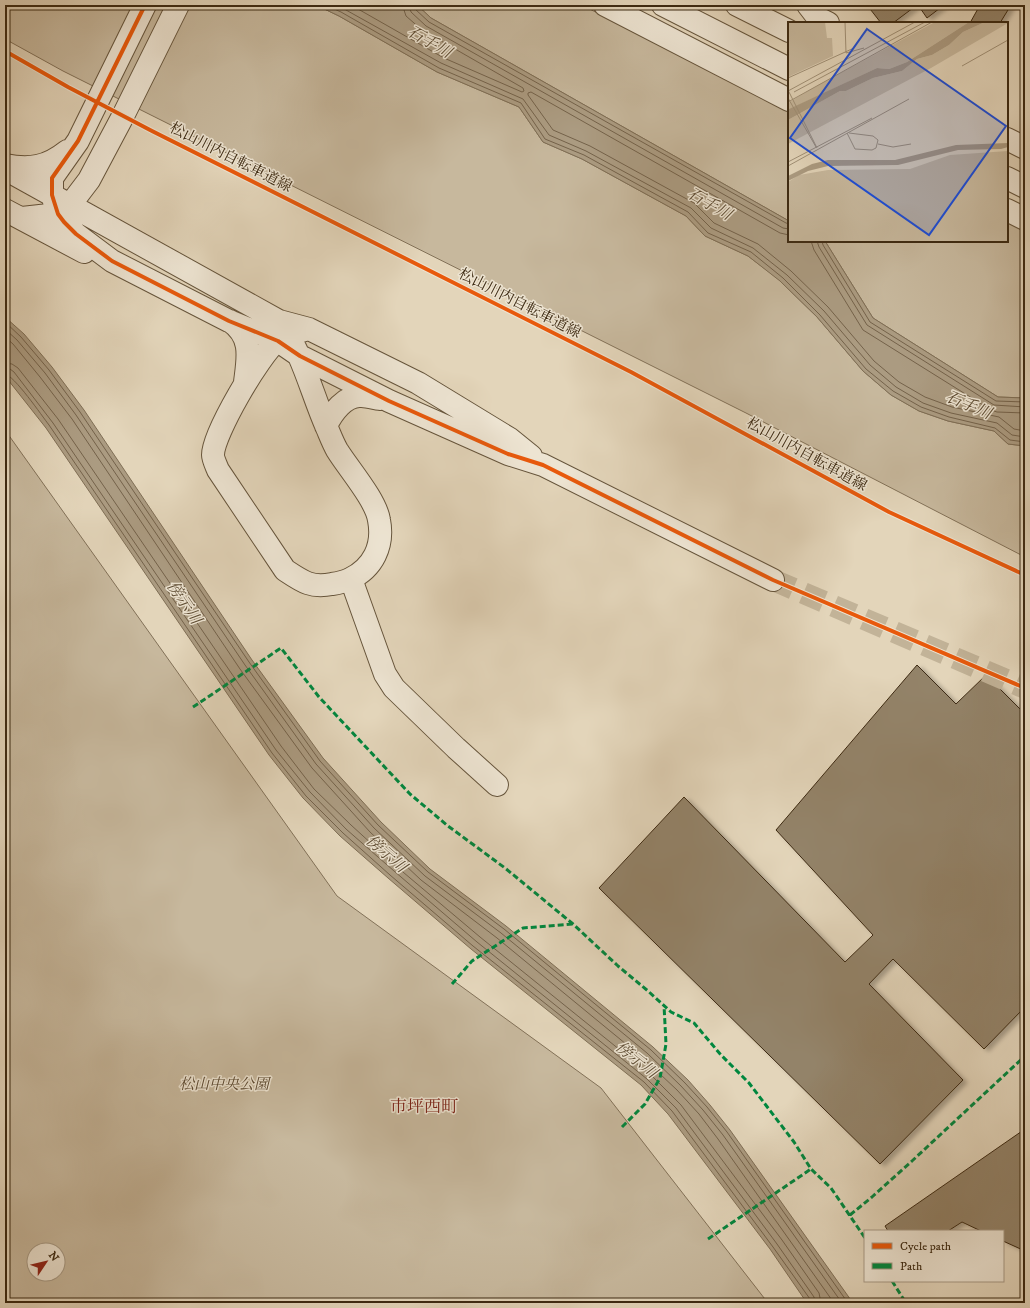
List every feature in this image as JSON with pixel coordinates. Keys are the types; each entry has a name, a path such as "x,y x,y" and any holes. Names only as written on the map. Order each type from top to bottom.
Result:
{"street":[{"path":"145,5 78,141 52,178 60,205 76,234 112,261 237,326 244,337 248,350 245,383"},
{"path":"13,214 60,205 89,180 123,116 178,5"},
{"path":"605,5 788,99"},
{"path":"663,5 788,68"},
{"path":"737,5 788,30"},
{"path":"808,5 818,18 826,22"},
{"path":"1008,140 1025,148"},
{"path":"5,165 21,168 42,166 62,155 78,141"},
{"path":"5,169 60,205 112,228 289,331 418,383 510,439 543,465"},
{"path":"1008,178 1025,187"},
{"path":"89,180 89,192 92,205 100,217 112,228"},
{"path":"1008,210 1025,219"},
{"path":"13,214 88,254 112,261"},
{"path":"229,321 289,331"},
{"path":"289,331 300,356 319,411 336,449 370,498 379,518 380,537 373,561 362,573 344,582 320,586 302,581 285,570 218,470 212,456 216,442 245,383 268,350 289,331"},
{"path":"300,356 389,401 508,454 543,465 773,580"},
{"path":"326,426 331,415 344,401 359,396 389,401"},
{"path":"351,579 385,674 394,688 497,785"}],"green space":[{"path":"5,5 316,5 339,16 437,72 519,107 543,142 582,159 686,216 705,236 748,256 777,278 817,317 863,371 891,395 919,411 948,421 994,431 1008,444 1025,446 1025,557 746,413 63,71 5,39"},
{"path":"417,5 582,5 788,111 788,220 431,18"},
{"path":"1008,222 1025,231 1025,398 998,397 873,318 826,242 1008,242"},
{"name":"松山中央公園","path":"5,430 337,896 601,1088 768,1303 5,1303"}],"water":[{"name":"石手川","path":"316,5 417,5 431,18 788,220 788,242 826,242 873,318 998,397 1025,398 1025,446 1008,444 994,431 948,421 919,411 891,395 863,371 817,317 780,281 748,256 705,236 686,216 582,159 543,142 519,107 437,72 339,16"},
{"name":"傍示川","path":"5,317 24,334 52,367 84,410 252,660 323,758 381,822 430,869 506,926 653,1047 688,1080 730,1130 853,1303 807,1303 770,1249 668,1114 641,1085 471,949 340,836 303,798 269,755 46,428 5,376"}],"building":[{"path":"867,5 917,5 894,22 880,22"},
{"path":"918,5 944,5 927,18"},
{"path":"980,5 1011,5 1001,22 971,22"},
{"path":"917,665 956,704 986,675 1025,714 1025,1007 984,1049 893,959 869,984 963,1080 880,1164 599,888 684,797 845,962 873,935 776,830"},
{"path":"1025,1129 1025,1251 1004,1241 1004,1230 979,1230 962,1222 950,1230 887,1230 885,1226"}],"tunnel":[{"path":"773,580 1025,688"}],"marked path":[{"path":"193,707 281,648 319,697 410,794 448,826 505,868 573,924 671,1012 694,1023 721,1055 749,1083 794,1142 811,1169 831,1188 864,1237"},
{"path":"452,984 472,961 523,928 573,924"},
{"path":"622,1127 645,1104 660,1078 666,1044 664,1005"},
{"path":"850,1215 912,1161 1025,1056"},
{"path":"708,1239 811,1169"},
{"path":"893,1282 906,1303"}],"cycle path":[{"path":"145,5 78,141 52,178 52,195 58,214 76,234 112,261 229,321 278,341 300,356 389,401 508,454 543,465 773,580 1025,688"},
{"name":"松山川内自転車道線","path":"5,51 68,87 152,131 631,372 889,512 1025,575"}],"district":[{"name":"市坪西町","path":"424,1106"}]}
